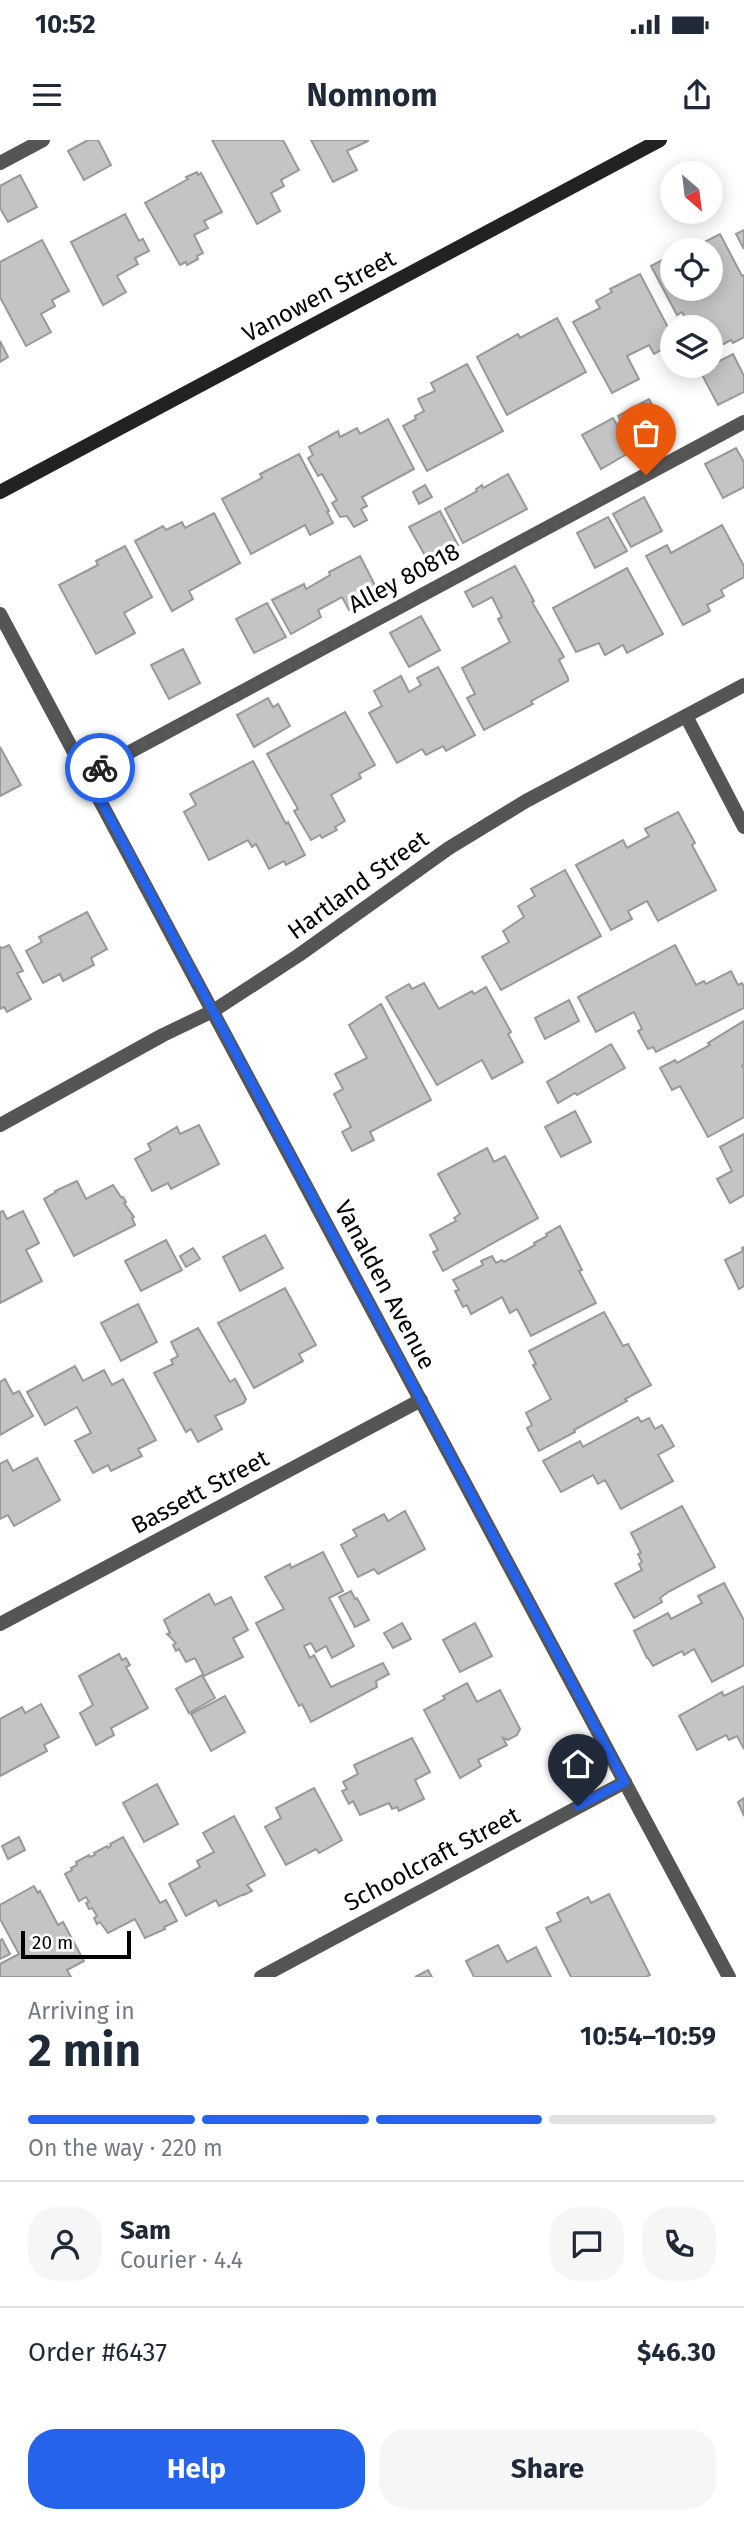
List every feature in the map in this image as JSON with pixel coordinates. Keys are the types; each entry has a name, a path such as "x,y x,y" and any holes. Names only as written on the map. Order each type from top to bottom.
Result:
{"main road":[{"name":"Vanowen Street","path":"0,492 660,140"}],"street":[{"path":"0,163 43,140"},
{"name":"Alley 80818","path":"87,775 744,422"},
{"name":"Vanalden Avenue","path":"0,614 729,1977"},
{"name":"Hartland Street","path":"0,1125 163,1035 213,1011 299,955 449,848 526,801 744,685"},
{"path":"686,716 744,827"},
{"name":"Bassett Street","path":"0,1624 421,1400"},
{"name":"Schoolcraft Street","path":"261,1977 625,1782"}],"building":[{"path":"88,140 98,140 111,165 84,180 68,151"},
{"path":"212,140 283,140 299,170 281,180 284,186 271,193 280,211 257,224"},
{"path":"311,140 368,141 347,151 357,170 333,182"},
{"path":"197,172 198,175 201,173 222,212 204,221 208,228 194,235 203,253 187,265 186,262 180,265 145,203"},
{"path":"20,175 37,207 8,222 0,208 0,186"},
{"path":"125,214 139,241 143,239 149,251 135,258 138,264 117,276 126,292 103,305 71,242"},
{"path":"744,230 744,249 736,234"},
{"path":"42,240 69,291 52,300 55,306 41,314 51,332 26,346 0,297 0,262"},
{"path":"723,240 742,276 744,275 744,337 733,343 731,340 723,344 723,315 684,315 682,312 677,315 670,301 723,301"},
{"path":"660,261 660,283 651,266"},
{"path":"640,274 662,315 660,351 654,354 649,345 627,356 639,379 612,393 573,322 600,308 596,301 612,292 610,289"},
{"path":"557,318 586,372 507,415 477,357 518,334 520,338"},
{"path":"0,341 8,357 0,362"},
{"path":"733,354 744,376 744,392 718,405 704,378 723,378 723,359"},
{"path":"467,364 503,431 427,471 403,426 424,411 418,399 435,391 431,383"},
{"path":"649,399 667,433 637,449 618,416"},
{"path":"613,418 632,451 601,469 582,435"},
{"path":"388,419 414,469 362,497 367,506 361,509 367,520 354,527 347,516 340,517 332,503 337,500 322,474 318,476 308,458 313,455 309,447 338,431 340,437 357,428 360,434"},
{"path":"736,448 744,462 744,487 723,498 705,464"},
{"path":"299,454 333,523 310,535 305,525 251,554 222,499 262,478 260,474"},
{"path":"508,474 527,509 463,543 445,509 477,491 482,485 483,488"},
{"path":"425,485 432,497 419,504 413,492"},
{"path":"644,497 662,531 631,547 613,514"},
{"path":"440,511 458,545 428,561 409,527"},
{"path":"214,513 240,563 189,591 193,599 172,611 135,541 163,526 166,530 182,522 185,528"},
{"path":"608,517 627,551 595,568 577,533"},
{"path":"722,525 744,566 744,577 721,590 724,596 707,605 710,611 683,625 646,556 667,545 671,553"},
{"path":"125,546 152,597 124,613 135,633 96,654 59,585 98,565 96,561"},
{"path":"360,556 379,593 349,610 342,597 318,610 321,617 291,634 272,600 304,584 306,589 330,575 329,572"},
{"path":"515,566 564,657 559,660 568,681 531,701 533,704 484,730 467,698 475,694 462,668 510,642 498,619 502,617 492,597 473,607 465,592"},
{"path":"627,568 663,634 627,653 623,645 605,655 599,643 576,652 553,608"},
{"path":"267,603 286,637 254,653 236,619"},
{"path":"421,616 440,650 409,667 390,633"},
{"path":"183,649 200,683 169,699 151,665"},
{"path":"438,667 475,735 446,751 443,746 426,755 422,749 397,763 369,713 382,706 374,691 401,676 409,692 421,685 417,678"},
{"path":"268,698 273,707 278,704 290,726 254,747 237,715"},
{"path":"345,712 375,765 359,774 361,778 331,795 345,821 335,827 337,830 311,840 294,811 298,809 267,754"},
{"path":"0,747 21,785 0,796"},
{"path":"253,761 305,855 286,865 284,861 269,869 256,844 252,847 248,840 209,860 184,812 196,805 190,794"},
{"path":"678,812 716,890 658,921 647,901 628,911 632,919 611,930 576,865 623,840 627,848 649,836 645,829"},
{"path":"565,870 601,936 501,990 482,957 509,942 503,931 524,917 518,906 535,896 531,889"},
{"path":"87,912 107,949 91,958 94,965 63,981 60,974 43,983 26,951 42,942 39,937"},
{"path":"9,945 23,971 17,973 31,999 7,1012 4,1007 0,1009 0,947"},
{"path":"675,945 696,985 704,981 706,984 731,971 738,985 742,983 744,987 744,1008 656,1052 653,1047 648,1049 638,1031 642,1029 634,1012 596,1032 578,997"},
{"path":"424,983 439,1009 472,991 474,994 486,987 511,1032 508,1034 523,1062 492,1079 482,1060 437,1085 386,997 409,984 412,989"},
{"path":"569,1000 579,1021 545,1039 535,1018"},
{"path":"381,1004 431,1100 370,1132 374,1140 352,1151 342,1132 351,1127 334,1094 343,1089 335,1074 367,1058 349,1025"},
{"path":"744,1021 744,1117 708,1137 680,1086 672,1090 660,1068 675,1060 677,1063 710,1045 708,1043"},
{"path":"611,1044 625,1068 558,1103 547,1082"},
{"path":"575,1111 591,1142 561,1157 545,1127"},
{"path":"199,1125 219,1164 171,1189 168,1183 152,1191 135,1159 151,1150 148,1144 177,1127 180,1134"},
{"path":"744,1134 744,1195 730,1203 717,1179 732,1171 720,1147"},
{"path":"487,1148 494,1162 505,1156 538,1218 443,1271 433,1252 438,1250 430,1235 456,1221 454,1218 460,1214 438,1174"},
{"path":"77,1181 86,1199 113,1185 126,1202 124,1203 134,1217 132,1218 135,1225 74,1256 44,1199"},
{"path":"3,1211 7,1219 23,1211 39,1243 26,1250 42,1281 0,1303 0,1212"},
{"path":"560,1226 596,1303 531,1336 517,1309 510,1313 502,1297 471,1314 467,1305 463,1307 455,1291 459,1290 453,1280 483,1265 481,1261 492,1256 496,1263 502,1260 504,1262 535,1245 534,1243"},
{"path":"265,1235 283,1268 240,1291 223,1257"},
{"path":"166,1240 182,1270 141,1291 125,1261"},
{"path":"744,1247 744,1286 739,1289 725,1260 743,1251"},
{"path":"193,1248 200,1259 186,1267 180,1256"},
{"path":"285,1288 316,1345 299,1354 303,1361 254,1388 218,1323"},
{"path":"138,1304 157,1342 121,1361 101,1323"},
{"path":"604,1312 623,1346 628,1344 651,1385 539,1451 527,1428 532,1425 526,1413 551,1399 533,1365 536,1364 529,1351"},
{"path":"198,1328 230,1382 235,1379 246,1399 244,1403 215,1416 222,1429 198,1442 191,1429 186,1432 154,1373 173,1364 171,1360 178,1356 171,1342"},
{"path":"75,1366 83,1381 104,1370 112,1385 123,1379 156,1440 138,1449 142,1456 111,1471 108,1465 93,1473 75,1441 91,1433 77,1407 45,1425 27,1392"},
{"path":"5,1379 13,1394 19,1391 33,1416 0,1435 0,1382"},
{"path":"638,1417 641,1422 649,1418 655,1429 662,1425 674,1446 658,1455 673,1481 621,1509 605,1480 598,1484 593,1475 561,1492 543,1461 580,1441 583,1447"},
{"path":"37,1458 60,1500 14,1526 8,1515 0,1519 0,1464 7,1460 13,1471"},
{"path":"682,1506 715,1567 668,1592 660,1598 662,1602 634,1618 615,1584 642,1570 638,1554 641,1553 631,1533"},
{"path":"405,1511 425,1549 378,1574 374,1569 358,1577 341,1545 357,1536 353,1530 384,1514 388,1521"},
{"path":"323,1552 343,1591 329,1598 354,1646 332,1658 326,1646 316,1652 311,1643 304,1646 310,1658 314,1655 331,1687 383,1663 389,1674 376,1681 377,1687 311,1722 302,1704 299,1706 256,1623 284,1609 265,1577"},
{"path":"724,1583 744,1620 744,1665 712,1682 694,1649 684,1655 682,1651 653,1666 634,1631 668,1613 671,1619 702,1603 698,1596"},
{"path":"351,1591 369,1620 355,1627 339,1597"},
{"path":"209,1594 215,1605 231,1597 248,1630 233,1638 243,1657 204,1676 195,1658 186,1662 179,1649 176,1651 173,1645 176,1643 167,1634 170,1633 164,1620"},
{"path":"402,1623 411,1639 393,1648 384,1633"},
{"path":"475,1623 492,1656 460,1672 443,1640"},
{"path":"119,1654 122,1660 126,1658 130,1665 126,1667 148,1708 111,1728 114,1735 96,1745 80,1713 93,1705 79,1676"},
{"path":"202,1675 215,1698 189,1713 176,1689"},
{"path":"467,1683 477,1702 500,1690 520,1729 517,1735 508,1740 503,1738 507,1745 478,1760 481,1766 460,1778 424,1710"},
{"path":"744,1686 744,1749 737,1736 729,1740 726,1735 697,1750 679,1716 722,1692 724,1696"},
{"path":"225,1696 245,1732 211,1751 191,1714"},
{"path":"41,1704 59,1737 44,1745 47,1751 0,1776 0,1719 22,1707 25,1713"},
{"path":"412,1738 430,1772 415,1780 424,1799 399,1811 397,1807 392,1809 389,1803 360,1815 353,1801 349,1804 342,1791 347,1789 343,1782 358,1774 354,1765"},
{"path":"157,1784 178,1824 144,1842 123,1803"},
{"path":"314,1788 342,1840 319,1853 316,1849 286,1865 265,1827 281,1818 276,1808"},
{"path":"744,1798 744,1816 738,1802"},
{"path":"234,1816 265,1875 247,1885 252,1891 219,1906 216,1900 186,1916 169,1884 200,1867 197,1861 214,1852 203,1833"},
{"path":"19,1837 25,1850 8,1859 2,1846"},
{"path":"123,1837 160,1903 166,1900 177,1921 145,1938 135,1919 108,1933 100,1922 97,1924 94,1918 97,1916 92,1908 89,1909 86,1897 79,1901 65,1874 77,1865 76,1862 95,1855 94,1853 107,1846 108,1848"},
{"path":"34,1886 38,1893 40,1891 58,1925 63,1922 84,1961 67,1970 71,1977 0,1977 0,1964 19,1954 0,1919 0,1905"},
{"path":"609,1894 650,1975 571,1977 546,1928 561,1921 557,1913 588,1897 591,1903"},
{"path":"2,1939 10,1954 0,1959 0,1940"},
{"path":"498,1945 507,1962 536,1947 551,1977 474,1977 466,1961"},
{"path":"428,1970 432,1977 415,1977"}],"way so far":[{"path":"100,768 646,475"}],"route":[{"path":"100,768 87,775 625,1782 578,1806"}]}
